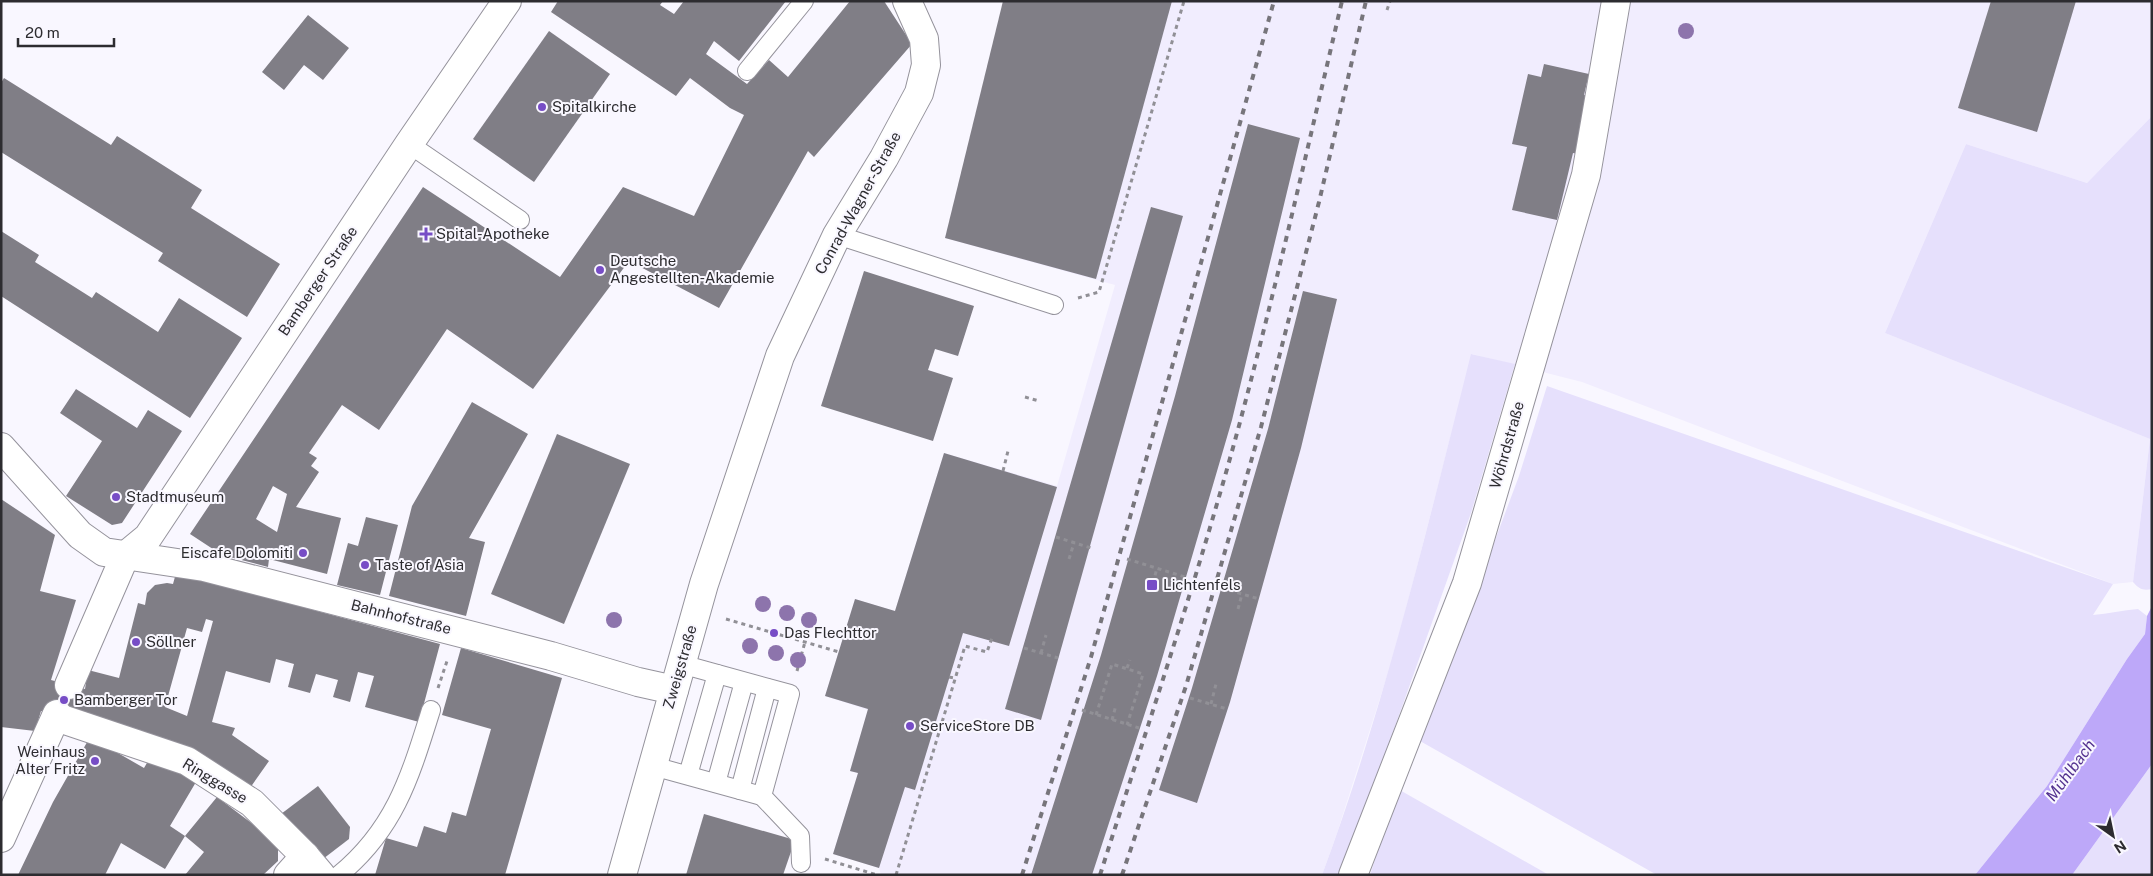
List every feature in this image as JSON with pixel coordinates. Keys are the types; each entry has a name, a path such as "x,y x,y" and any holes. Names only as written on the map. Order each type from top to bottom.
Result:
{"street":[{"name":"Bamberger Straße","path":"125,556 148,537 409,144 508,1"},
{"name":"Conrad-Wagner-Straße","path":"746,461 780,356 837,235 884,158 920,93 926,65 924,39 907,1"},
{"name":"Wöhrdstraße","path":"1353,875 1467,583 1586,175 1616,1"},
{"name":"Bahnhofstraße","path":"1,447 80,535 104,552 204,567 456,631 551,656 638,682 674,690"},
{"name":"Zweigstraße","path":"622,875 697,610 746,461"},
{"path":"69,684 125,556"},
{"name":"Ringgasse","path":"1,838 56,716 187,761 252,803 305,869"}],"lane":[{"path":"747,71 804,1"},
{"path":"409,144 520,220"},
{"path":"837,235 1054,305"},
{"path":"682,664 790,694 762,796"},
{"path":"688,775 718,674"},
{"path":"716,783 744,682"},
{"path":"740,790 767,688"},
{"path":"339,875 358,859 376,838 394,808 411,776 431,710"},
{"path":"653,766 762,796 800,836 801,855"}],"path":[{"path":"1054,305 1099,292 1184,1"},
{"path":"1387,10 1390,1"},
{"path":"1025,397 1039,401"},
{"path":"1003,471 1008,451"},
{"path":"1056,538 1091,548"},
{"path":"1069,559 1074,543"},
{"path":"1127,559 1185,577"},
{"path":"1153,583 1157,568"},
{"path":"1222,588 1259,599"},
{"path":"1238,609 1242,594"},
{"path":"697,610 839,652"},
{"path":"431,710 456,631"},
{"path":"1041,653 1046,635"},
{"path":"896,875 965,646 987,652 992,638"},
{"path":"1024,648 1058,658"},
{"path":"1127,668 1130,660"},
{"path":"1096,715 1112,664 1127,668 1143,674 1127,724"},
{"path":"949,677 955,678"},
{"path":"1211,704 1216,684"},
{"path":"1190,698 1228,709"},
{"path":"1112,720 1116,705"},
{"path":"1082,710 1139,728"},
{"path":"801,855 811,855 877,875"}],"shaded area":[{"path":"1013,1 2152,1 2152,116 2087,183 1966,144 1885,333 2150,439 2133,582 2113,584 1582,382 1472,354 1396,648 1322,875 881,875 879,868 833,854 858,773 850,771 868,710 825,696 855,599 895,611 944,453 1057,486 1115,285 945,238"},
{"path":"2152,116 2152,589 2144,590 2133,582 2150,439 1885,333 1966,144 2087,183"},
{"path":"1471,354 1515,364 1471,513 1361,822 1340,875 1322,875 1366,746 1404,616"},
{"path":"1547,386 2113,584 2093,615 2138,609 2147,616 2145,634 2127,659 2047,786 1975,875 1657,875 1420,741 1519,476"},
{"path":"2152,764 2152,875 2072,875"},
{"path":"1398,789 1549,875 1370,875"}],"water":[{"name":"Mühlbach","path":"2152,606 2152,764 2072,875 1975,875 2047,786 2127,659 2145,634 2147,616"}],"building":[{"path":"558,1 663,1 660,5 674,14 684,1 786,1 739,61 714,41 706,54 747,84 769,60 788,77 850,1 884,1 912,44 814,157 808,151 719,308 629,261 533,389 447,329 379,430 342,405 309,453 317,458 311,466 319,472 296,507 341,518 327,574 269,559 268,567 222,555 190,534 423,187 560,277 623,187 694,216 744,115 730,108 690,78 676,96 551,12","holes":["273,486 287,494 277,532 256,519"]},
{"path":"1003,1 1172,1 1096,279 945,238"},
{"path":"1991,1 2076,1 2037,132 1958,108"},
{"path":"308,15 349,48 323,80 304,65 284,90 262,72"},
{"name":"Spitalkirche","path":"549,31 610,74 534,182 473,139"},
{"path":"1544,64 1589,74 1584,95 1598,98 1578,154 1573,153 1557,220 1512,210 1527,147 1512,144 1528,74 1541,77"},
{"path":"4,78 111,145 117,136 202,190 191,208 280,264 247,317 158,261 163,253 1,152 1,83"},
{"path":"1248,124 1300,138 1232,420 1157,676 1092,875 1031,875 1101,655 1175,396"},
{"path":"1151,207 1183,216 1041,720 1005,709"},
{"path":"1,231 39,255 35,262 92,298 96,292 158,332 179,298 242,338 190,418 1,296"},
{"path":"864,271 974,306 958,356 935,349 928,370 953,378 933,441 821,406"},
{"path":"1303,291 1337,299 1301,448 1230,702 1197,803 1159,790 1192,688 1268,429"},
{"path":"76,389 137,428 148,410 182,431 122,523 112,525 66,496 102,441 60,413"},
{"path":"472,402 528,434 469,538 485,542 466,616 389,596 412,506"},
{"path":"557,434 630,464 564,624 491,594"},
{"path":"944,453 1057,487 1009,646 963,633 915,790 905,787 879,868 833,854 858,773 850,771 868,709 825,696 855,599 895,611"},
{"path":"1,499 55,535 40,591 76,600 51,680 85,689 88,670 119,678 138,603 145,605 147,593 155,585 173,584 176,573 440,644 419,722 365,707 374,676 358,672 350,702 333,697 338,680 316,674 310,693 288,687 294,664 276,659 270,683 226,671 212,722 235,728 232,735 269,761 250,788 107,724 41,711 35,731 1,727","holes":["206,619 213,621 187,716 165,707 187,628 202,632"]},
{"name":"Taste of Asia","path":"366,517 398,525 380,595 337,585 348,543 358,546"},
{"path":"461,648 562,678 505,875 375,875 386,838 417,847 424,826 446,833 452,812 466,816 491,729 442,715"},
{"path":"90,737 144,768 151,756 196,782 170,826 185,836 165,869 121,843 105,875 18,875 53,802"},
{"path":"318,786 350,827 349,839 319,862 281,814"},
{"path":"217,797 278,843 278,861 263,875 185,875 204,852 185,836"},
{"path":"704,814 795,840 783,875 686,875"}],"railway":[{"path":"1022,875 1091,657 1274,1"},
{"path":"1100,875 1190,592 1240,422 1280,265 1342,1"},
{"path":"1122,875 1186,686 1261,427 1319,202 1366,1"}],"place":[{"name":"Spitalkirche","path":"542,107"},
{"name":"Spital-Apotheke","path":"426,234"},
{"name":"Deutsche Angestellten-Akademie","path":"600,270"},
{"name":"Stadtmuseum","path":"116,497"},
{"name":"Eiscafe Dolomiti","path":"303,553"},
{"name":"Taste of Asia","path":"365,565"},
{"name":"Lichtenfels","path":"1152,585"},
{"name":"Das Flechttor","path":"774,633"},
{"name":"Söllner","path":"136,642"},
{"name":"Bamberger Tor","path":"64,700"},
{"name":"ServiceStore DB","path":"910,726"},
{"name":"Weinhaus Alter Fritz","path":"95,761"}]}
